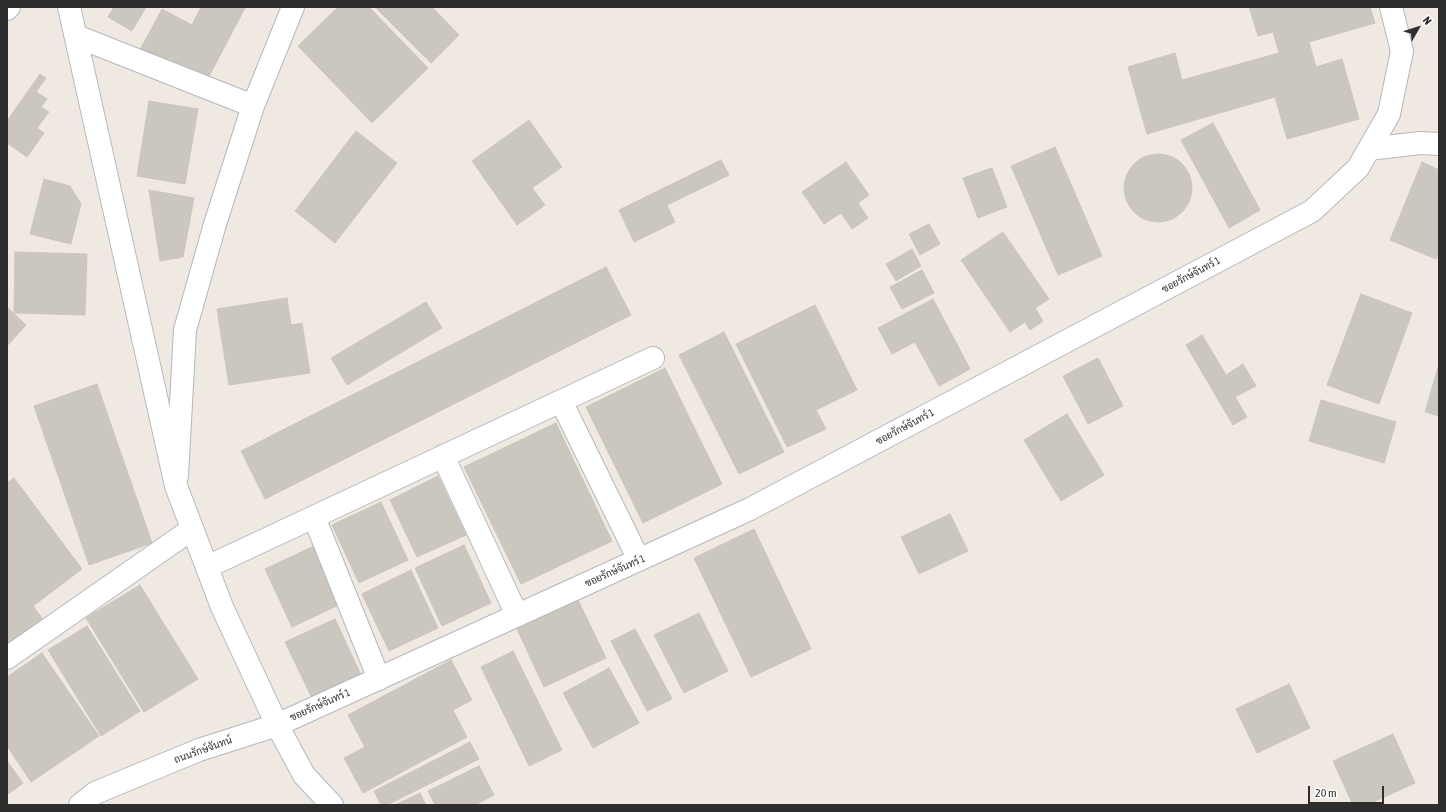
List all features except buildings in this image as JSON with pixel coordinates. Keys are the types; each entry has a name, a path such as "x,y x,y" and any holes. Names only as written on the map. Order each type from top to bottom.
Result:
{"street":[{"path":"69,7 176,486 222,607 277,725 304,775 332,805"},
{"path":"176,486 185,330 215,224 253,106 293,7"},
{"name":"ซอยรักษ์จันทร์ 1","path":"277,725 750,509 1312,211 1358,168 1389,114 1402,51 1391,7"},
{"path":"76,36 253,106"},
{"path":"1369,149 1420,143 1439,144"},
{"path":"207,567 653,358"},
{"path":"560,401 639,560"},
{"path":"443,456 517,615"},
{"path":"314,517 379,679"},
{"path":"7,658 192,529"},
{"name":"ถนนรักษ์จันทน์","path":"80,805 95,793 199,750 277,725"},
{"path":"304,775 309,805"}]}
